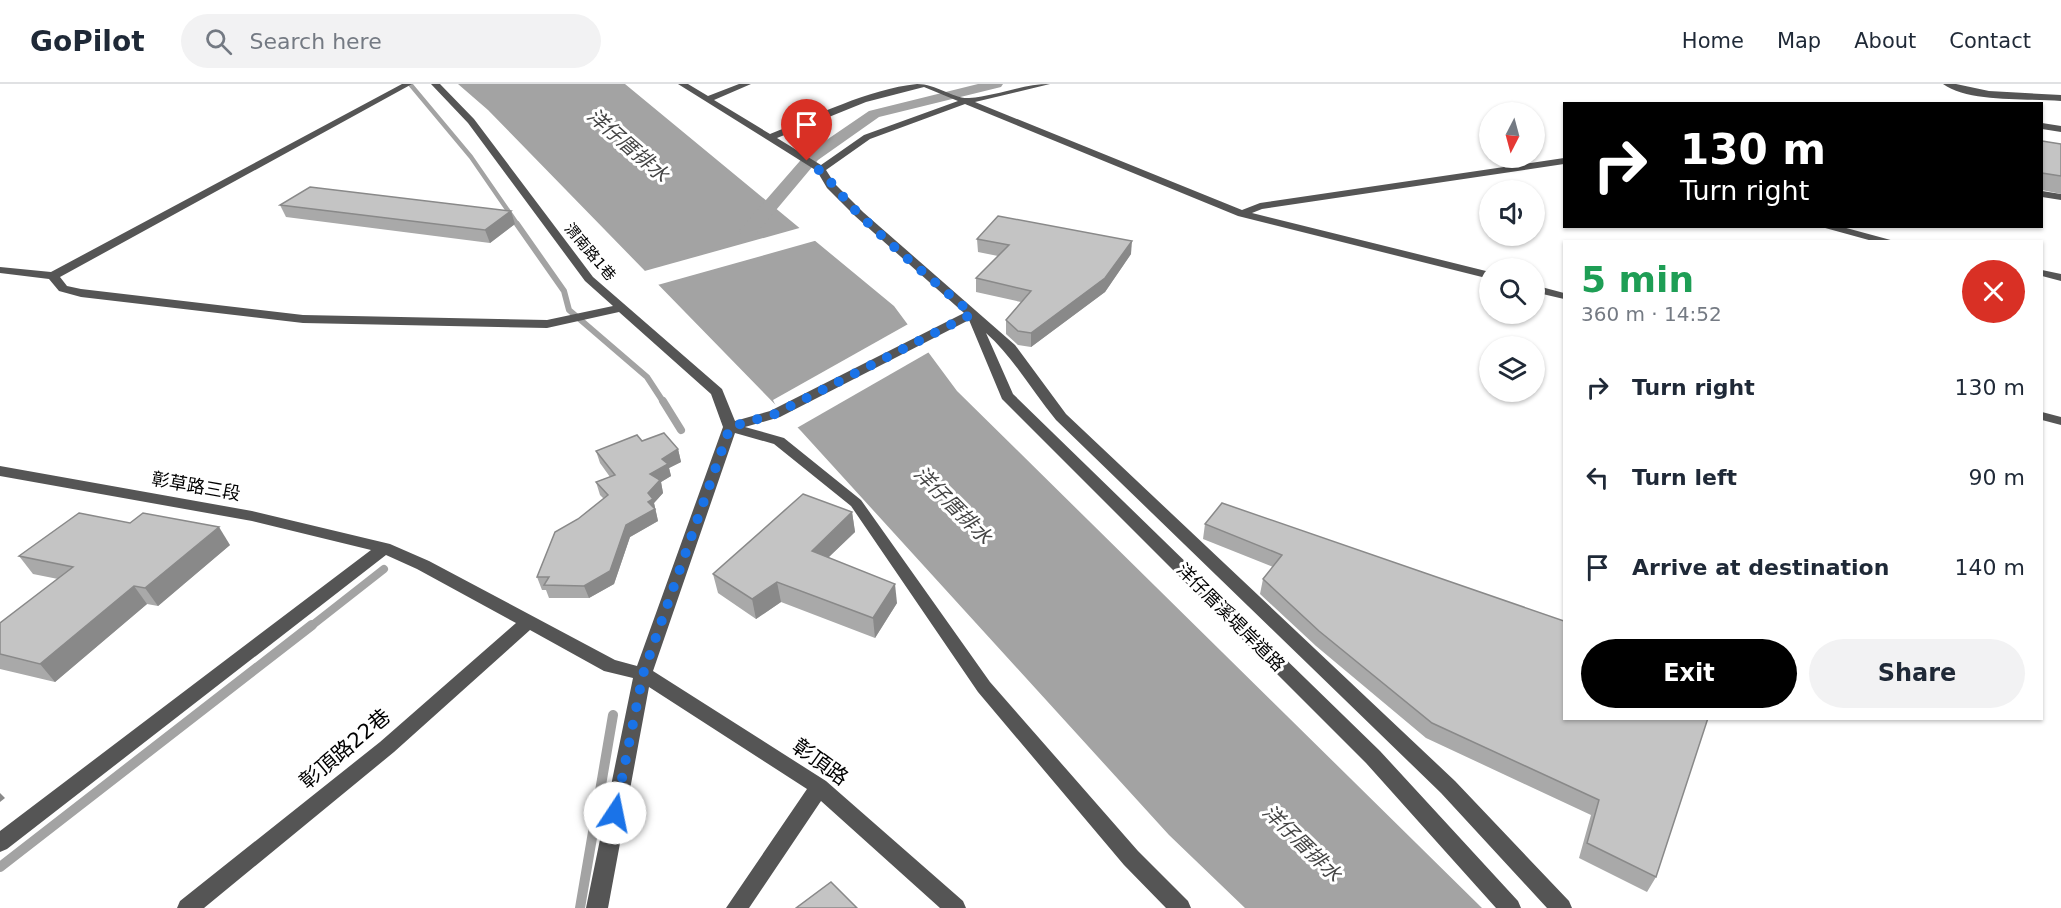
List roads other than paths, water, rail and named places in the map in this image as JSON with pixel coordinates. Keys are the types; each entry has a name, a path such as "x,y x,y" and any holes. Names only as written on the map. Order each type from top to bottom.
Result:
{"street":[{"path":"0,270 53,276 408,84"},
{"name":"渭南路1巷","path":"435,84 471,121 589,279 717,392 730,427"},
{"path":"682,84 821,170 831,186 859,214 1011,348 1042,394 1061,417 1448,787 1561,908"},
{"path":"706,100 747,84"},
{"path":"821,170 867,137 959,100 1046,84"},
{"path":"1947,84 1976,92 2061,98"},
{"path":"769,138 863,100 927,85 1242,214 1479,273"},
{"path":"2043,126 2061,129"},
{"path":"1545,164 1563,162"},
{"path":"1545,167 1563,171"},
{"path":"1242,214 1260,206 1513,168"},
{"path":"2043,194 2061,197"},
{"path":"1832,228 1884,240"},
{"path":"2043,273 2061,278"},
{"path":"53,276 63,289 81,293 303,319 548,324 620,308"},
{"path":"1545,291 1563,296"},
{"path":"730,427 775,414 972,314"},
{"name":"洋仔厝溪堤岸道路","path":"972,314 1006,396 1373,757 1510,908"},
{"path":"2043,416 2061,421"},
{"path":"597,908 643,674 730,427"},
{"path":"730,427 779,441 856,503 984,687 1131,858 1180,908"},
{"name":"彰草路三段","path":"0,471 252,516 384,548"},
{"path":"0,843 384,548 423,565 528,622"},
{"name":"彰頂路","path":"528,622 610,666 643,674 819,787 956,908"},
{"name":"彰頂路22巷","path":"188,908 387,747 528,622"},
{"path":"737,908 819,787"}],"water":[{"name":"洋仔厝排水","path":"458,84 625,84 894,306 957,391 1482,908 1245,908 1169,835 801,431 488,110"}],"waterway":[{"path":"410,84 471,157 518,225"},
{"path":"748,231 812,157 874,114 996,84"},
{"path":"517,224 564,291 569,310 647,377 664,403"},
{"path":"663,401 681,430"},
{"path":"310,627 384,569"},
{"path":"0,867 312,625"},
{"path":"580,908 613,715"}]}
